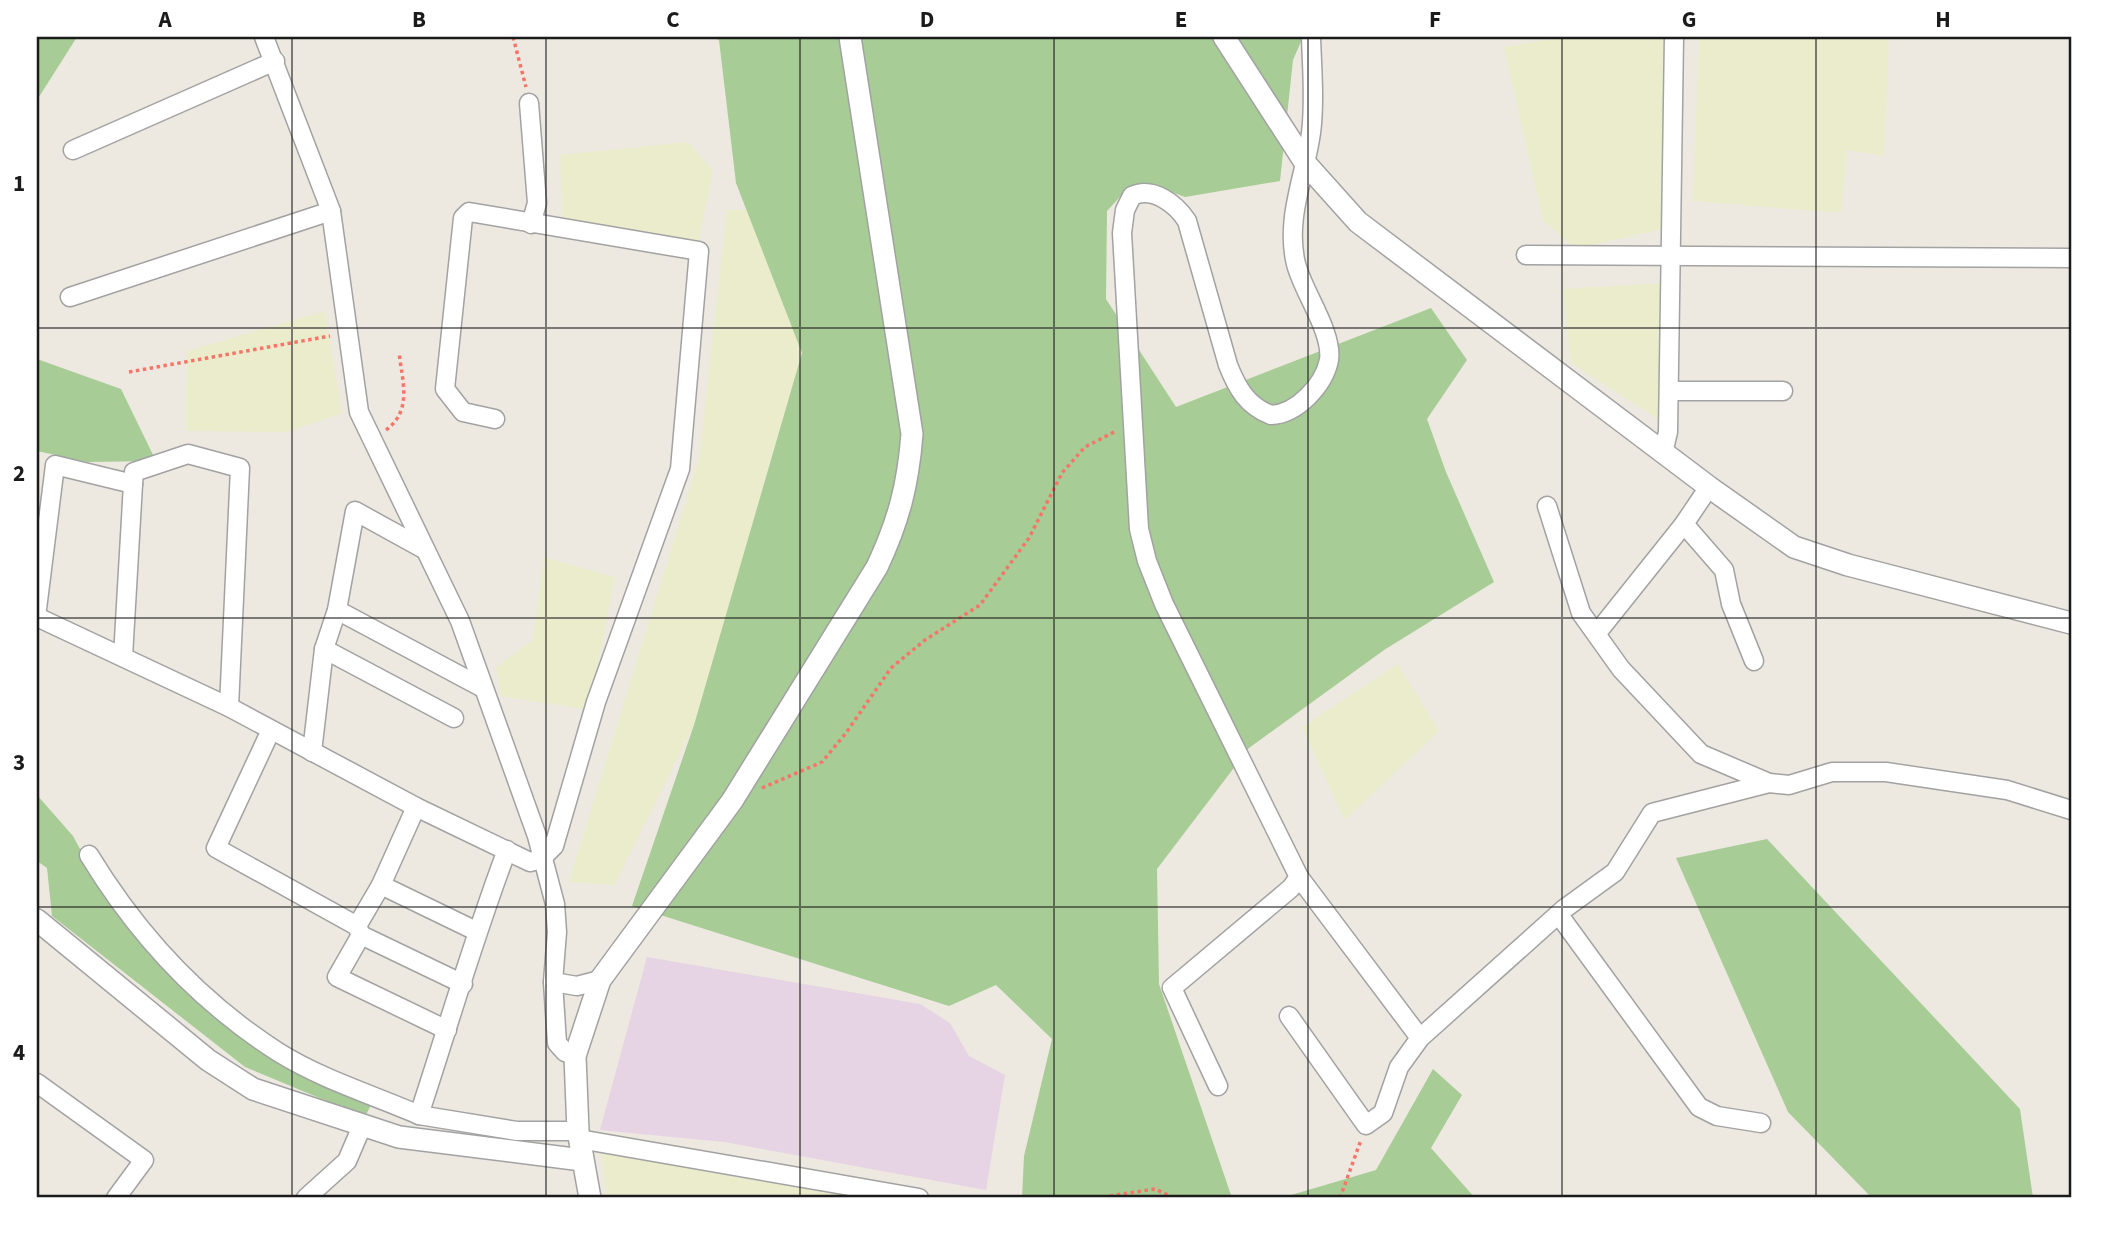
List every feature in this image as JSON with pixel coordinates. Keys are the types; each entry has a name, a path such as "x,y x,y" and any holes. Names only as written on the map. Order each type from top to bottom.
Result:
{"street":[{"path":"264,37 331,211 359,412 422,548 460,621 537,836 555,904 557,932 552,982 557,1043 565,1052 575,1056"},
{"path":"590,1198 580,1143 575,1056 600,980 732,801 877,567 896,528 908,482 912,434 850,37"},
{"path":"1224,37 1306,164 1337,202 1373,235 1663,453 1794,547 1814,556 2071,623"},
{"path":"1311,37 1313,104 1306,164 1297,187 1294,228 1296,263 1327,342 1328,361 1321,380 1304,399 1282,415 1271,415 1252,406 1234,381 1228,365 1187,220 1179,207 1157,195 1138,193 1128,200 1122,221 1139,529 1147,561 1164,604 1299,877 1420,1038"},
{"path":"1663,453 1668,432 1674,37"},
{"path":"73,150 275,61"},
{"path":"529,103 537,203 531,224"},
{"path":"70,298 331,211"},
{"path":"37,617 229,707 416,807 530,862 541,859 554,846 596,702 680,469 699,251 470,212 463,218 445,389 463,412 495,419"},
{"path":"1526,255 2071,258"},
{"path":"1669,391 1783,391"},
{"path":"123,657 134,472 188,454 240,468 229,707"},
{"path":"37,609 55,465 133,484"},
{"path":"1597,633 1684,524 1709,487"},
{"path":"1547,506 1581,614 1621,669 1701,754 1769,783 1789,785 1832,772 1886,772 2007,790 2071,810"},
{"path":"312,752 324,649 337,610 355,511 422,548"},
{"path":"1684,524 1724,570 1731,604 1754,661"},
{"path":"337,610 482,688"},
{"path":"324,649 454,718"},
{"path":"271,730 216,848 359,930 463,984"},
{"path":"1289,1016 1366,1125 1383,1113 1399,1067 1420,1038 1559,915 1597,888 1624,862 1652,813 1769,783"},
{"path":"416,807 337,977 447,1030"},
{"path":"419,1115 463,984 476,931 507,850"},
{"path":"89,855 114,896 141,932 219,1009 279,1053 419,1115 919,1198"},
{"path":"1218,1086 1172,988 1291,888 1299,877"},
{"path":"381,884 476,931"},
{"path":"1559,915 1699,1107 1717,1116 1761,1123"},
{"path":"37,920 208,1060 253,1089 399,1137 448,1145 580,1143"},
{"path":"552,982 577,986 600,980"},
{"path":"37,1083 144,1160 116,1198"},
{"path":"306,1198 347,1161 362,1126"}],"path":[{"path":"513,37 529,103"},
{"path":"129,372 348,333"},
{"path":"370,440 396,422 403,411 399,352"},
{"path":"732,801 822,762 846,733 891,668 925,640 980,605 1029,538 1051,489 1075,456 1107,433 1132,430"},
{"path":"1340,1198 1366,1125"},
{"path":"1096,1198 1155,1189 1174,1198"}],"shaded area":[{"path":"647,957 920,1004 950,1023 969,1056 1005,1075 986,1190 724,1142 600,1130"}],"green space":[{"path":"37,37 77,37 37,100"},
{"path":"710,37 1303,37 1293,60 1280,181 1185,197 1153,185 1129,187 1107,211 1106,299 1176,407 1431,308 1467,360 1427,419 1446,472 1494,582 1384,650 1249,748 1157,869 1159,984 1232,1198 1022,1198 1024,1156 1052,1039 996,985 949,1006 632,906 694,725 802,353 736,183 719,40"},
{"path":"1563,37 1671,37 1671,227 1575,249 1543,220 1504,47"},
{"path":"1699,37 1889,37 1884,156 1847,150 1841,213 1693,201"},
{"path":"688,142 713,171 698,244 563,229 560,155"},
{"path":"727,210 789,210 802,353 694,725 614,885 569,882 699,459"},
{"path":"1661,283 1661,421 1571,363 1563,289"},
{"path":"325,311 342,413 287,432 186,431 187,351"},
{"path":"37,359 121,389 156,461 87,462 37,451"},
{"path":"544,557 615,577 589,710 501,696 496,667 533,640"},
{"path":"1398,664 1439,731 1345,820 1302,727"},
{"path":"37,795 73,836 108,901 168,971 372,1103 365,1117 245,1067 52,916 47,868 37,861"},
{"path":"1767,839 2020,1109 2033,1198 1872,1198 1788,1112 1676,858"},
{"path":"1433,1069 1462,1095 1431,1148 1475,1198 1281,1198 1376,1170"},
{"path":"600,1148 903,1198 607,1198"}]}
